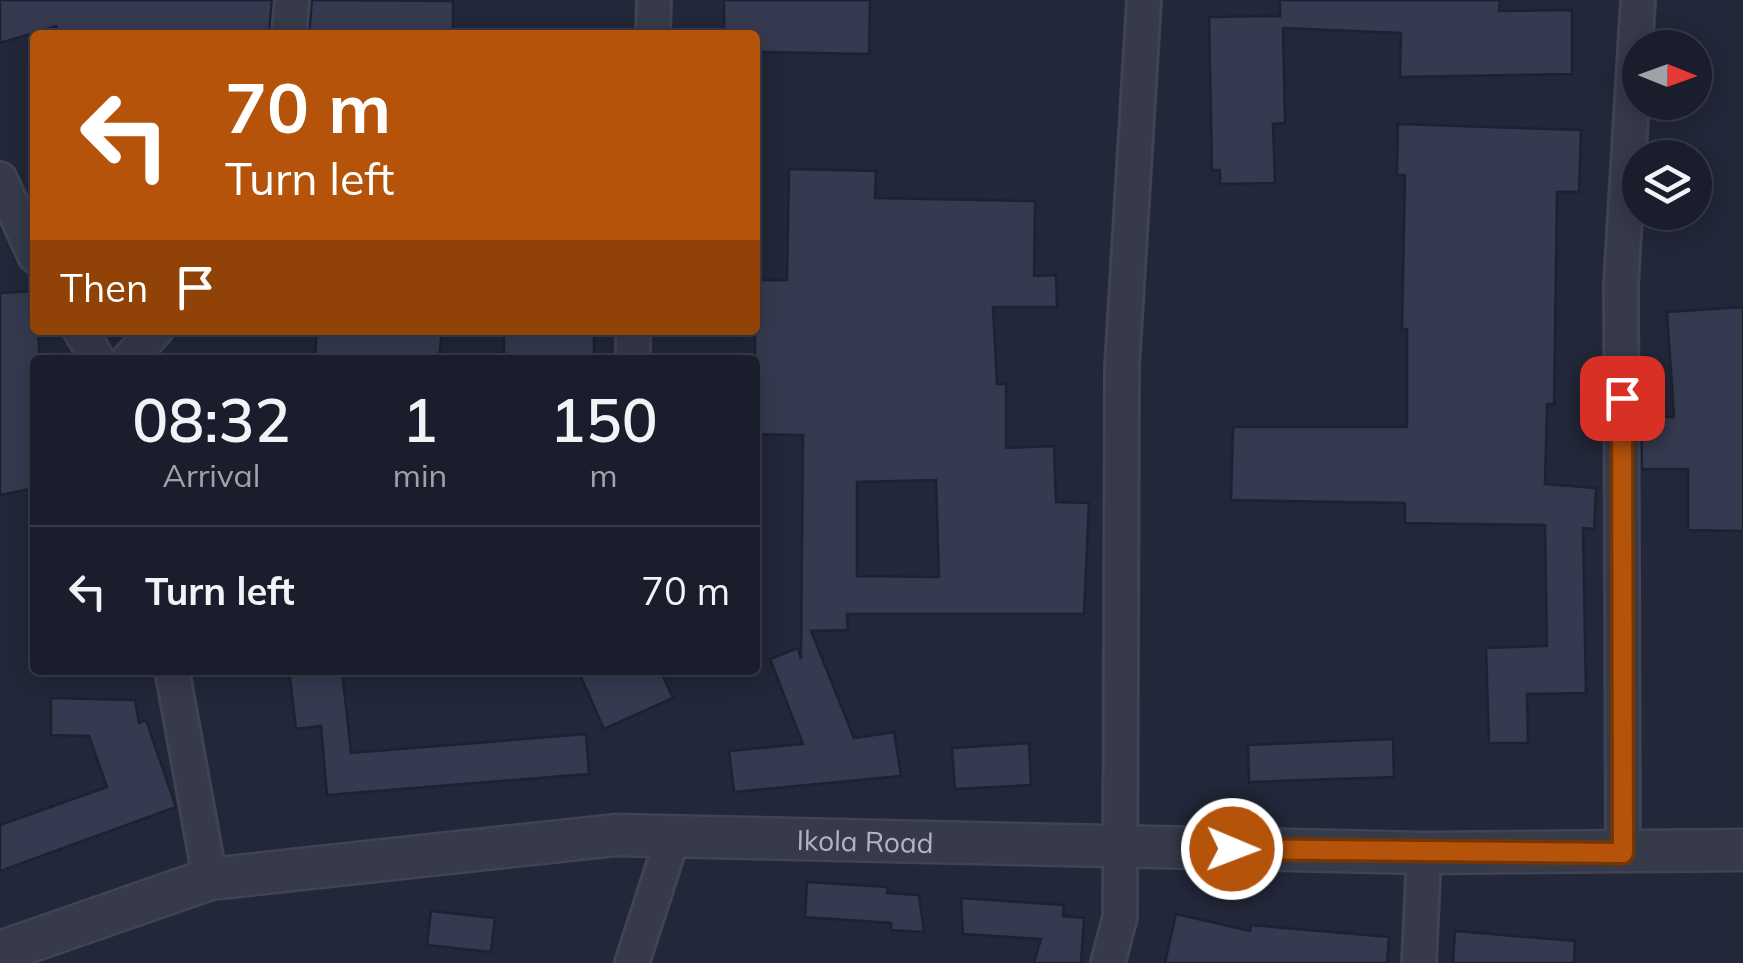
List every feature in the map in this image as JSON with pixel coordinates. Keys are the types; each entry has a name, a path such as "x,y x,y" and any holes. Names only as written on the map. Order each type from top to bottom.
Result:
{"street":[{"path":"289,30 292,0"},
{"path":"653,30 654,0"},
{"path":"1108,963 1120,918 1122,367 1144,0"},
{"path":"1623,853 1621,284 1638,0"},
{"path":"0,179 30,245"},
{"path":"133,355 151,335"},
{"path":"173,675 210,879"},
{"name":"Ikola Road","path":"0,952 210,879 616,835 1424,853 1743,850"},
{"path":"632,963 673,836"},
{"path":"1420,963 1424,853"}],"building":[{"path":"0,0 272,0 269,30 58,30 56,26 30,30 30,34 0,43"},
{"path":"312,0 453,1 453,30 309,30"},
{"path":"724,0 870,0 869,54 760,52 760,30 724,30"},
{"path":"1280,0 1500,0 1499,11 1572,10 1572,74 1400,77 1401,33 1283,28 1285,123 1273,124 1275,183 1220,184 1220,170 1212,170 1209,17 1280,16"},
{"path":"1398,124 1581,130 1579,192 1557,192 1554,404 1547,404 1545,484 1596,488 1594,529 1583,528 1586,693 1527,694 1528,743 1489,743 1486,648 1547,646 1545,525 1405,523 1405,503 1231,500 1233,427 1407,427 1407,329 1402,329 1405,175 1397,175"},
{"path":"789,169 876,171 875,198 1035,201 1034,276 1056,275 1057,307 993,307 997,384 1006,384 1006,448 1054,446 1056,502 1089,503 1084,614 847,614 848,630 811,631 854,738 894,732 901,776 734,792 729,751 803,744 770,659 798,648 801,659 803,435 760,434 760,355 755,355 755,335 760,335 760,280 787,280","holes":["936,480 939,577 857,576 857,482"]},
{"path":"30,291 30,335 38,335 40,355 30,355 30,489 0,495 0,293"},
{"path":"1743,307 1743,531 1688,530 1688,469 1642,469 1641,417 1674,417 1667,312"},
{"path":"317,335 442,335 440,355 315,355"},
{"path":"504,335 594,335 594,355 504,355"},
{"path":"290,675 343,675 351,753 586,734 589,774 327,795 321,726 296,729"},
{"path":"580,675 662,675 673,698 604,729"},
{"path":"51,698 135,700 139,723 146,720 176,807 0,871 0,825 107,787 89,736 51,735"},
{"path":"1393,739 1394,777 1249,782 1248,745"},
{"path":"1029,743 1031,785 955,789 952,748"},
{"path":"807,882 888,887 887,893 919,895 924,932 891,930 891,923 805,917"},
{"path":"961,898 1064,905 1063,916 1084,918 1081,963 1034,963 1041,939 963,934"},
{"path":"431,911 495,918 491,952 427,945"},
{"path":"1176,914 1250,931 1251,925 1389,937 1387,963 1165,963"},
{"path":"1455,931 1575,941 1574,963 1453,963"}],"route":[{"path":"1232,849 1623,853 1622,398"}]}
